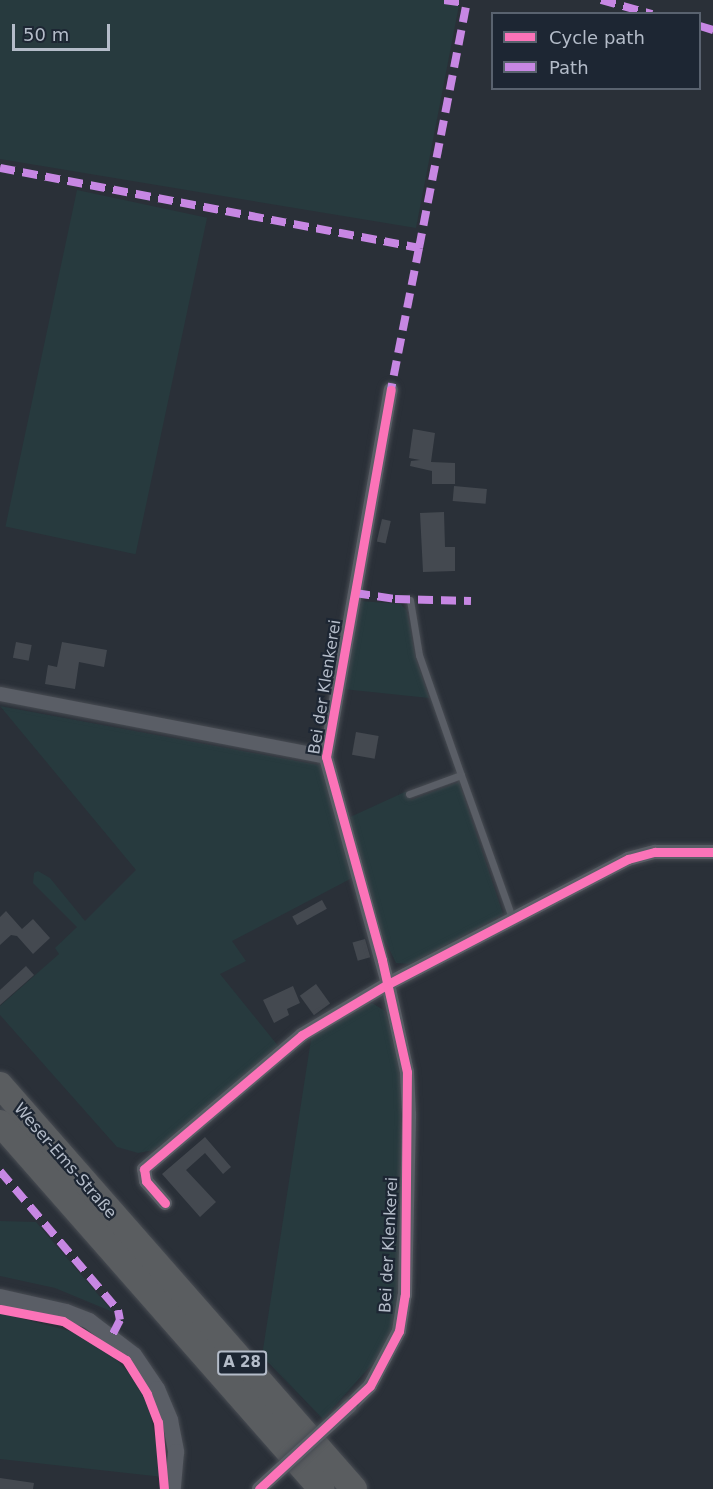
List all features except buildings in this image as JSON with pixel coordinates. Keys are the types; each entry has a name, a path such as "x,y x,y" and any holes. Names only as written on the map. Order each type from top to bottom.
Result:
{"highway":[{"name":"Weser-Ems-Straße","path":"0,1084 122,1245"},
{"name":"Weser-Ems-Straße","path":"0,1123 122,1245"},
{"name":"A 28","path":"122,1245 322,1489"},
{"name":"A 28","path":"122,1245 354,1489"}],"street":[{"name":"Bei der Klenkerei","path":"259,1489 370,1386 388,1357 399,1331 405,1295 407,1072 388,984 326,757 391,390"},
{"name":"Bei der Klenkerei","path":"0,694 326,757"},
{"path":"165,1203 146,1181 144,1169 302,1035 388,984 628,859 655,852 713,852"},
{"path":"0,1297 66,1312 89,1321 134,1355 158,1389 170,1420 176,1452 173,1489"}],"lane":[{"path":"410,600 419,655 513,920"},
{"path":"409,794 461,775"}],"green space":[{"path":"0,0 460,0 416,228 0,159"},
{"path":"77,190 207,218 136,554 5,526"},
{"path":"360,601 401,604 407,611 415,656 429,698 343,689"},
{"path":"0,706 324,766 354,877 232,941 246,961 220,974 279,1047 154,1150 138,1153 117,1147 0,1015 0,1006 59,954 55,948 77,927 33,883 34,873 38,871 50,878 85,921 136,870"},
{"path":"459,782 503,914 410,964 396,963 378,926 348,818 407,791 411,800"},
{"path":"372,1003 385,1011 401,1063 400,1283 395,1319 383,1352 323,1419 262,1356 312,1033"},
{"path":"0,1221 36,1222 113,1312 55,1288 0,1276"},
{"path":"0,1313 81,1334 113,1356 135,1379 147,1398 163,1477 0,1459"}],"marked path":[{"path":"444,0 466,3"},
{"path":"419,248 467,0"},
{"path":"601,0 645,12"},
{"path":"701,26 713,30"},
{"path":"0,168 419,248 391,390"},
{"path":"355,593 395,599 471,601"},
{"path":"0,1171 118,1310 120,1320 112,1336"}],"cycle path":[{"path":"259,1489 370,1386 399,1331 405,1295 407,1072 382,960 326,757 391,390"},
{"path":"165,1203 146,1181 144,1169 302,1035 388,984 628,859 655,852 713,852"},
{"path":"0,1309 63,1321 126,1360 147,1394 158,1422 164,1489"}]}
